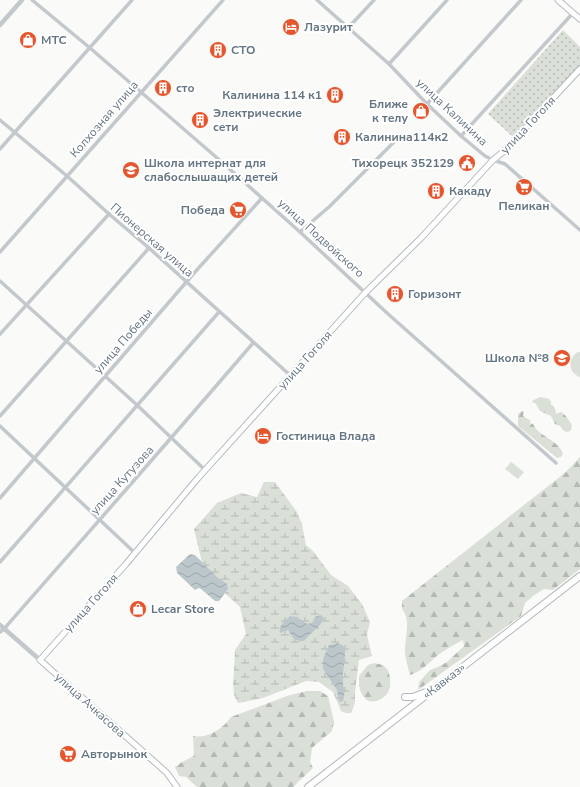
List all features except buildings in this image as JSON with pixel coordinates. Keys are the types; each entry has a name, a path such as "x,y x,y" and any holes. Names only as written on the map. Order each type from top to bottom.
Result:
{"highway":[{"name":"«Кавказ»","path":"308,787 580,576"},
{"path":"405,697 413,698 433,689"}],"main road":[{"path":"558,0 580,19"},
{"name":"улица Гоголя","path":"40,660 135,553 205,470 365,293 420,238 493,160 503,152 580,69"},
{"name":"улица Ачкасова","path":"40,660 167,773 177,787"}],"street":[{"path":"0,25 22,0"},
{"name":"улица Подвойского","path":"32,0 90,48 262,198 365,293 556,463"},
{"path":"0,149 132,0"},
{"name":"Колхозная улица","path":"0,252 223,0"},
{"name":"улица Калинина","path":"317,0 389,64 427,104 461,136 485,156 505,164 580,230"},
{"path":"348,28 374,0"},
{"path":"389,64 447,0"},
{"path":"427,104 521,0"},
{"path":"461,136 573,13"},
{"name":"Пионерская улица","path":"0,120 67,176 291,376"},
{"path":"300,232 330,206 401,135"},
{"name":"улица Победы","path":"0,498 186,283 262,198"},
{"path":"0,334 109,214"},
{"path":"0,416 148,248"},
{"path":"0,281 106,376 205,470"},
{"path":"0,562 219,312"},
{"name":"улица Кутузова","path":"2,630 172,438 253,343"},
{"path":"0,426 135,553"},
{"name":"улица Ачкасова","path":"0,625 2,630 40,660"}],"green space":[{"path":"563,30 580,47 580,65 513,137 488,114"},
{"path":"580,352 580,377 573,372 570,365 572,358"},
{"path":"540,397 549,399 551,405 555,408 556,414 561,412 565,415 572,425 571,430 568,432 564,431 560,426 555,424 551,416 540,411 536,404 532,401"},
{"path":"524,411 523,416 531,421 529,423 533,424 540,432 561,449 563,454 561,457 557,458 518,426 518,414"},
{"path":"580,457 580,569 553,590 544,589 533,596 525,603 521,616 418,690 419,682 430,670 447,662 464,646 463,640 441,653 422,669 410,675 405,653 407,619 402,609 402,601 566,472"},
{"path":"511,462 524,472 518,479 505,469"},
{"path":"264,482 275,482 297,512 302,524 306,545 313,551 331,575 348,586 362,604 370,622 367,635 372,656 359,660 355,703 351,713 341,711 333,692 319,682 306,681 263,698 238,703 234,695 233,683 235,650 246,634 240,607 205,575 194,529 217,503 241,493 257,497"},
{"path":"374,663 383,665 388,670 390,684 386,695 377,701 370,701 367,700 361,693 359,676 368,665"},
{"path":"307,691 320,691 328,696 334,722 332,731 312,748 310,762 313,768 293,787 197,787 186,777 179,776 175,767 194,756 193,736 204,736 219,729 231,717 287,696"}],"water":[{"path":"190,554 195,555 217,577 227,584 228,589 219,601 215,601 199,588 195,590 177,573 176,567"},
{"path":"321,615 324,619 304,641 298,641 288,630 280,633 281,626 290,616 297,617 307,624 312,623 315,617"},
{"path":"338,643 345,647 343,678 344,695 343,701 339,702 337,690 323,669 323,659 329,645"}],"place":[{"name":"Лазурит","path":"291,27"},
{"name":"МТС","path":"28,40"},
{"name":"СТО","path":"218,50"},
{"name":"сто","path":"163,88"},
{"name":"Калинина 114 к1","path":"335,95"},
{"name":"Ближе к телу","path":"421,111"},
{"name":"Электрические сети","path":"200,120"},
{"name":"Калинина114к2","path":"342,137"},
{"name":"Тихорецк 352129","path":"467,163"},
{"name":"Школа интернат для слабослышащих детей","path":"131,170"},
{"name":"Пеликан","path":"524,187"},
{"name":"Какаду","path":"436,191"},
{"name":"Победа","path":"238,210"},
{"name":"Горизонт","path":"395,294"},
{"name":"Школа №8","path":"562,358"},
{"name":"Гостиница Влада","path":"263,436"},
{"name":"Lecar Store","path":"138,609"},
{"name":"Авторынок","path":"68,754"}]}
